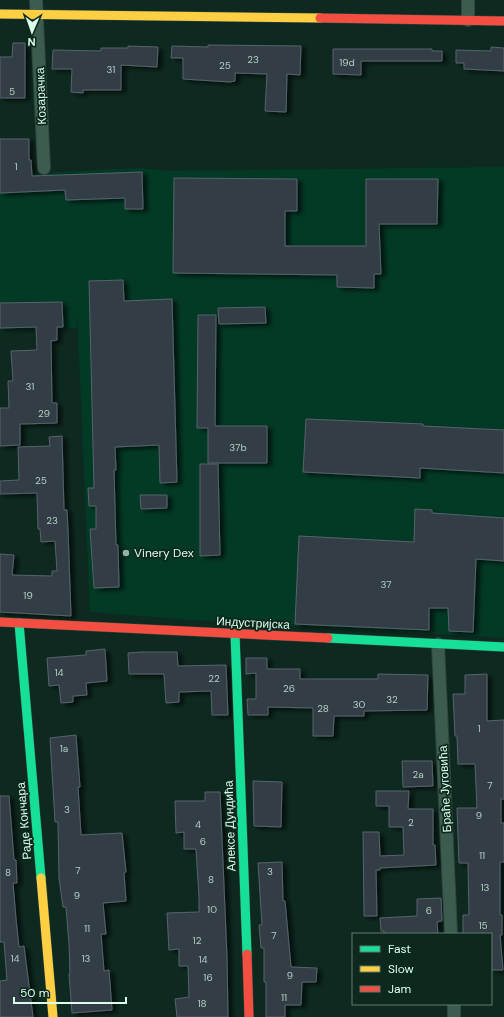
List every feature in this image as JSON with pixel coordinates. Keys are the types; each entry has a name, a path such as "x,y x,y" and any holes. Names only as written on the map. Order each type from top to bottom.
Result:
{"street":[{"name":"Козарачка","path":"36,0 38,16 44,168"},
{"path":"468,0 468,20"},
{"path":"0,14 38,16 504,21"},
{"name":"Индустријска","path":"0,622 504,647"},
{"name":"Раде Кончара","path":"19,623 53,1017"},
{"name":"Алексе Дундића","path":"235,634 249,1017"},
{"name":"Браће Југовића","path":"438,644 451,933"},
{"path":"454,1005 454,1017"}],"shaded area":[{"path":"504,167 504,638 193,620 90,612 77,306 77,328 0,330 0,175 140,168 166,171"}],"building":[{"path":"13,43 25,43 25,98 0,98 0,57 12,57"},
{"path":"208,45 301,46 300,75 287,74 286,112 265,111 267,74 235,73 235,81 230,82 183,79 183,58 171,58 172,46 208,47"},
{"path":"128,46 158,47 157,67 121,65 121,90 83,90 83,93 71,92 72,69 52,69 53,50 101,51 101,48 128,48"},
{"path":"491,47 504,48 504,71 464,69 464,63 456,63 456,50 491,51"},
{"path":"333,49 432,49 432,51 442,51 442,61 361,61 361,75 333,74"},
{"path":"0,139 29,139 29,160 31,160 32,176 142,172 143,209 125,209 125,198 66,200 65,190 0,193"},
{"path":"174,178 297,179 297,211 285,211 285,246 366,246 366,179 438,179 437,224 379,224 381,274 374,274 374,288 337,287 337,275 173,273"},
{"path":"123,280 124,301 172,299 177,482 160,483 159,445 115,447 116,470 114,470 116,545 118,545 119,587 94,588 90,529 96,529 96,506 89,506 88,488 94,488 89,281"},
{"path":"62,302 63,327 57,327 57,340 51,341 52,403 57,403 57,423 20,424 20,445 0,446 0,408 9,408 8,381 13,381 11,351 37,350 36,327 0,328 0,303"},
{"path":"265,307 266,323 219,324 218,308"},
{"path":"198,315 216,315 215,426 267,426 267,463 208,463 208,428 197,428"},
{"path":"306,419 423,424 423,426 504,430 504,473 420,468 420,478 303,472"},
{"path":"62,436 64,510 67,510 71,616 0,612 0,554 14,555 12,575 52,576 52,571 57,571 55,541 41,542 40,529 38,529 37,493 0,494 0,481 19,480 18,447 50,446 49,437"},
{"path":"200,464 218,464 220,555 200,556"},
{"path":"140,495 167,495 167,508 141,509"},
{"path":"415,509 432,510 432,513 504,518 504,561 476,559 473,632 449,631 448,608 429,608 429,630 295,624 299,536 414,542"},
{"path":"105,649 107,681 86,683 87,695 73,696 73,702 61,703 59,685 49,686 47,658 86,655 86,651"},
{"path":"177,652 178,666 226,665 228,715 212,715 211,691 179,692 179,702 166,703 164,674 129,674 128,653"},
{"path":"246,658 267,658 267,669 300,669 300,679 378,679 378,674 428,675 427,710 364,711 364,716 334,716 333,736 313,736 313,708 268,707 268,715 248,715 247,699 256,699 256,673 246,674"},
{"path":"487,674 487,721 504,720 504,799 501,799 501,823 504,823 504,862 500,862 500,915 502,915 502,935 500,935 503,970 492,970 492,933 463,933 463,915 469,915 468,863 459,863 457,808 477,808 475,764 458,764 457,736 455,736 453,694 465,694 465,675"},
{"path":"76,735 80,787 78,787 81,835 122,833 126,872 124,873 126,901 103,903 106,934 101,934 104,971 109,970 112,1010 72,1013 69,974 69,944 66,907 63,907 59,878 58,822 55,822 50,738"},
{"path":"402,761 432,761 433,786 403,787"},
{"path":"253,781 282,782 281,827 254,826"},
{"path":"376,791 409,791 408,809 433,809 433,845 435,845 436,865 380,868 380,870 376,870 377,916 364,916 363,832 379,832 380,856 404,855 403,827 389,827 389,806 376,806"},
{"path":"205,792 220,792 228,1017 177,1017 175,999 189,997 188,966 179,966 179,949 169,950 167,913 199,912 199,897 196,849 184,849 184,832 176,833 175,801 205,801"},
{"path":"0,796 9,796 14,860 16,860 17,883 13,883 19,947 24,946 33,1017 0,1017 0,981 7,980 4,942 0,942"},
{"path":"282,862 283,901 285,901 291,967 317,968 316,982 302,982 301,1005 285,1005 285,1017 266,1017 264,948 261,948 259,925 262,925 258,863"},
{"path":"441,898 442,921 437,922 438,933 384,933 384,931 381,931 380,918 417,916 417,899"}],"traffic: fast":[{"path":"19,623 41,878"},
{"path":"235,634 247,954"},
{"path":"328,638 504,647"}],"traffic: slow":[{"path":"0,14 320,18"},
{"path":"41,878 53,1017"}],"traffic: jam":[{"path":"320,18 504,21"},
{"path":"0,622 328,638"},
{"path":"247,954 249,1017"}],"place":[{"name":"Vinery Dex","path":"126,553"}]}
